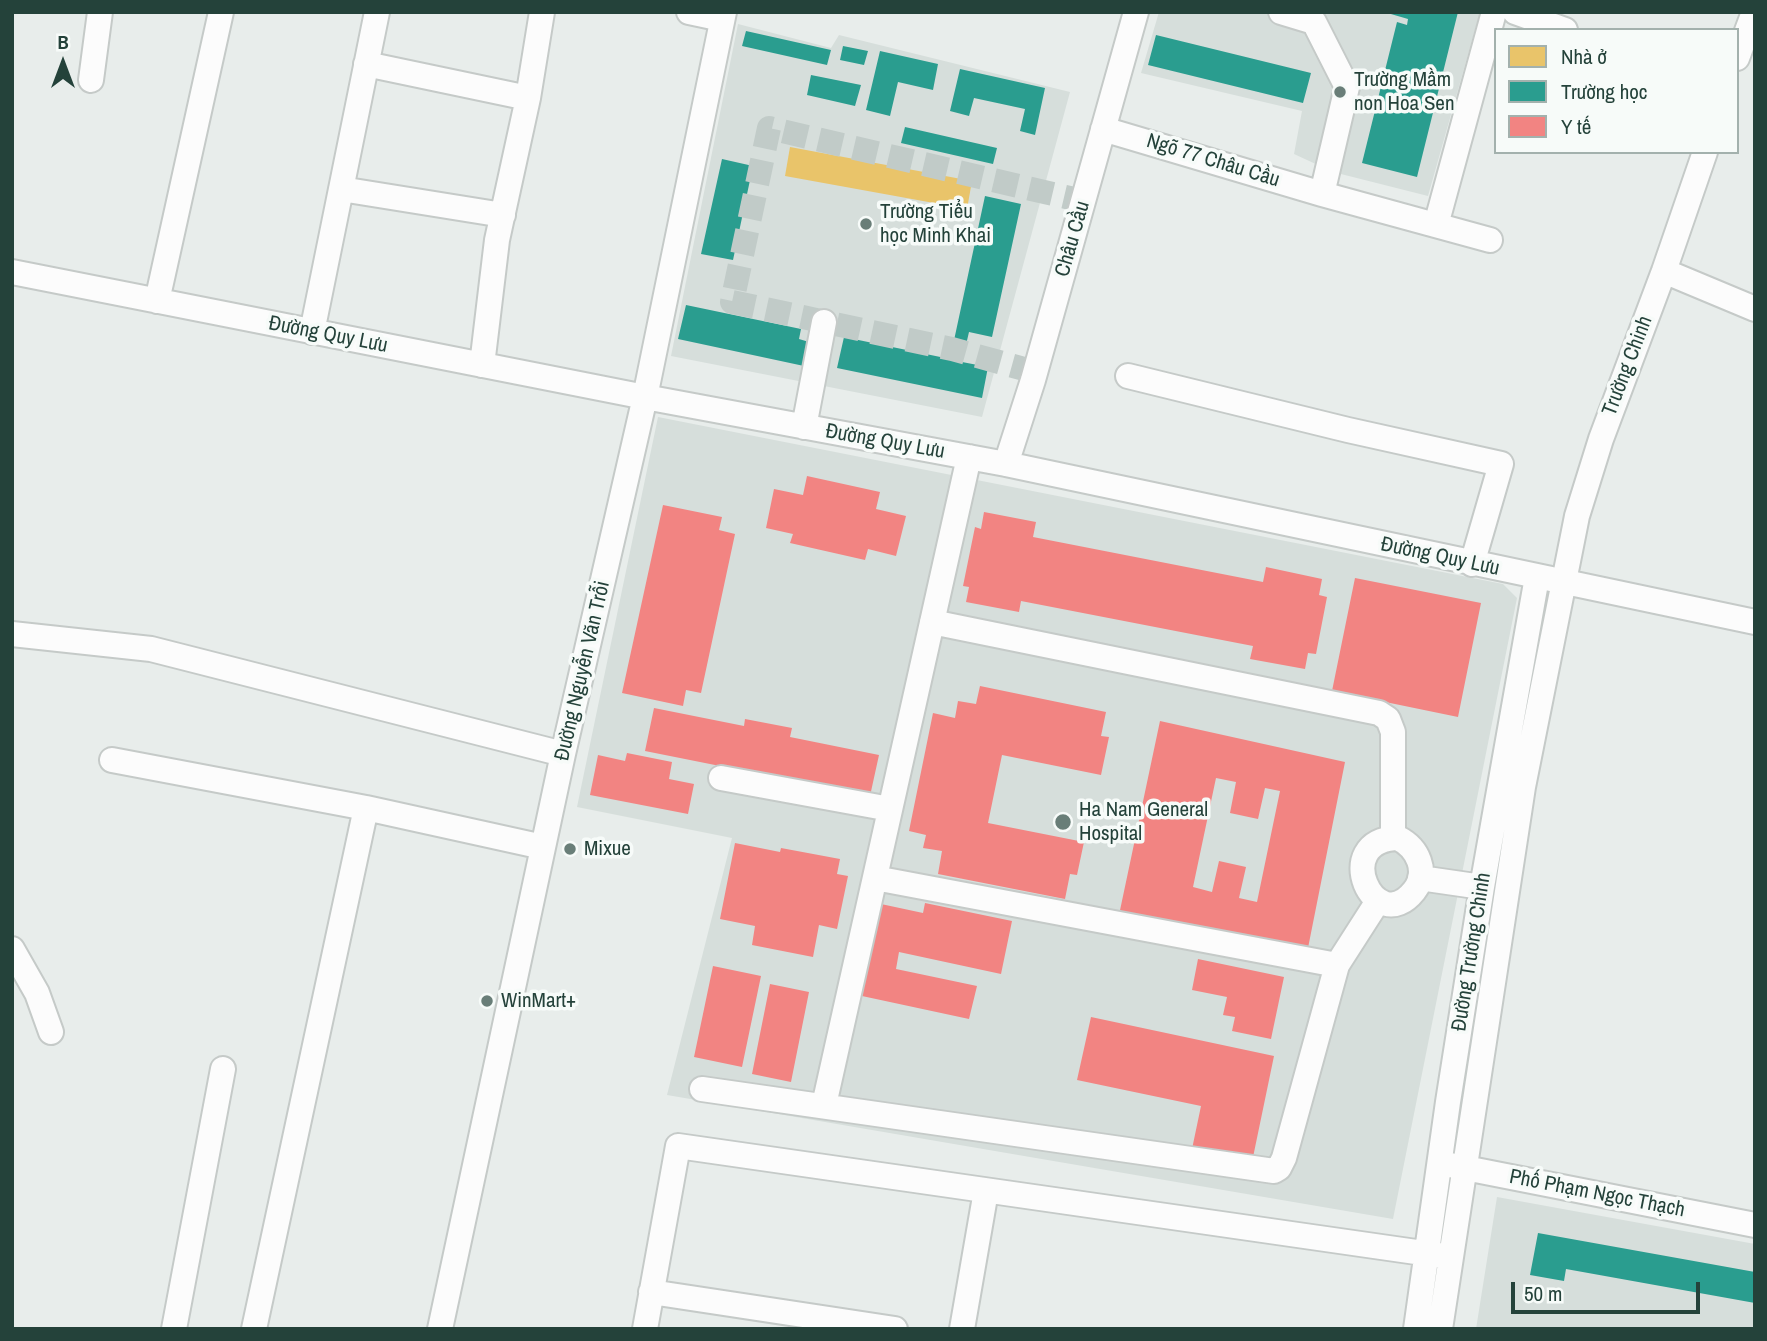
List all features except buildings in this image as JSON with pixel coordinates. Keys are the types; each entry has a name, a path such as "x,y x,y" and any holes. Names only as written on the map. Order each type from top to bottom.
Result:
{"street":[{"path":"91,80 100,12"},
{"path":"157,301 221,12"},
{"path":"312,332 377,12"},
{"path":"482,365 497,240 528,98 542,12"},
{"path":"689,12 723,16"},
{"name":"Châu Cầu","path":"1006,464 1033,380 1136,12"},
{"path":"1281,12 1314,22 1347,87 1322,194"},
{"path":"1436,225 1494,12"},
{"path":"1515,12 1559,28"},
{"name":"Đường Nguyễn Văn Trỗi","path":"440,1329 543,847 645,397 723,16"},
{"path":"1739,54 1752,27"},
{"path":"366,64 528,98"},
{"name":"Ngõ 77 Châu Cầu","path":"1103,129 1322,194 1490,240"},
{"name":"Trường Chinh","path":"1564,583 1577,516 1601,439 1704,154"},
{"path":"341,189 503,215"},
{"path":"1664,271 1755,309"},
{"name":"Đường Quy Lưu","path":"12,272 645,397 1006,464 1755,622"},
{"path":"804,427 824,322"},
{"path":"1128,376 1501,464 1472,564"},
{"path":"824,1105 969,457"},
{"name":"Đường Trường Chinh","path":"1416,1329 1465,1168 1496,967 1503,839 1515,700 1537,578"},
{"name":"Đường Trường Chinh","path":"1440,1329 1440,1163 1482,887 1503,839 1540,704 1564,583"},
{"path":"932,622 1379,713 1388,719 1393,732 1393,838"},
{"path":"12,634 151,649 564,754"},
{"path":"1515,700 1540,704"},
{"path":"112,760 366,808 543,847"},
{"path":"721,778 890,809"},
{"path":"254,1329 366,808"},
{"path":"1393,838 1404,841 1412,848 1418,857 1420,878 1416,888 1400,902 1393,904 1378,901 1364,885 1363,864 1373,846 1382,840 1393,838"},
{"path":"875,878 1336,965"},
{"path":"1420,878 1482,887"},
{"path":"702,1089 1274,1171 1279,1168 1284,1158 1336,965 1378,901"},
{"path":"12,949 37,993 51,1032"},
{"path":"1470,961 1496,967"},
{"path":"174,1329 223,1069"},
{"path":"645,1329 678,1146 1439,1256"},
{"name":"Phố Phạm Ngọc Thạch","path":"1440,1163 1755,1225"},
{"path":"962,1329 986,1191"},
{"path":"651,1292 895,1329"}],"shaded area":[{"name":"Trường Mầm non Hoa Sen","path":"1159,12 1480,12 1428,196 1333,172 1294,154 1302,111 1141,73"},
{"name":"Trường Tiểu học Minh Khai","path":"738,24 831,48 839,35 1070,92 982,417 671,356"},
{"name":"Ha Nam General Hospital","path":"658,417 1503,584 1517,598 1393,1219 667,1095 732,838 577,807"},
{"path":"1497,1197 1755,1244 1755,1329 1476,1329"}],"tunnel":[{"path":"1035,372 952,349 732,302 769,128 1083,201"}],"place":[{"name":"Trường Mầm non Hoa Sen","path":"1340,92"},
{"name":"Trường Tiểu học Minh Khai","path":"866,224"},
{"name":"Ha Nam General Hospital","path":"1063,822"},
{"name":"Mixue","path":"570,849"},
{"name":"WinMart+","path":"487,1001"}]}
